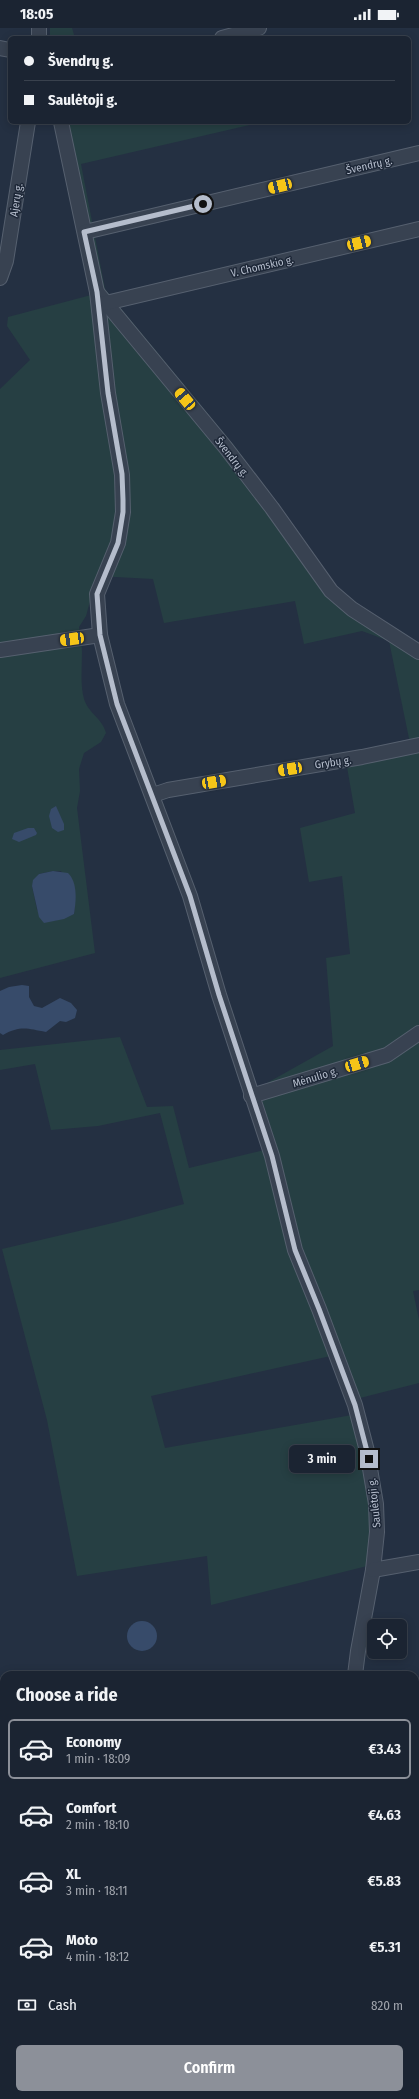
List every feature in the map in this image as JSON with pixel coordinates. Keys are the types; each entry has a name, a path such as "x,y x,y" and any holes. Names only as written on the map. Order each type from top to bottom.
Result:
{"street":[{"path":"229,36 259,28"},
{"name":"Ajerų g.","path":"0,278 6,261 28,124"},
{"name":"Švendrų g.","path":"61,124 84,232 102,298 226,448 272,508 330,591 352,609 419,652"},
{"name":"Švendrų g.","path":"84,232 419,153"},
{"name":"V. Chomskio g.","path":"102,298 419,229"},
{"name":"Saulėtoji g.","path":"102,298 108,393 122,474 123,512 118,543 97,594 100,635 117,704 153,795 190,896 251,1096 272,1156 295,1250 355,1405 368,1451 376,1504 377,1532 373,1570 356,1671"},
{"path":"0,650 100,635"},
{"name":"Grybų g.","path":"153,795 168,790 362,757 419,745"},
{"name":"Mėnulio g.","path":"251,1096 387,1055 419,1032"},
{"path":"373,1570 419,1562"}],"green space":[{"path":"50,28 72,28 74,36 50,36"},
{"path":"57,124 254,124 81,164 105,289 237,449 339,593 419,646 419,1290 413,1291 419,1320 419,1383 360,1398 344,1353 151,1396 165,1448 352,1415 368,1483 371,1565 211,1605 207,1556 77,1576 47,1420 2,1249 117,1222 184,1204 160,1113 98,1126 51,1130 35,1064 0,1070 0,1050 120,1037 147,1107 173,1106 189,1168 277,1147 258,1088 333,1046 326,958 350,954 342,876 309,882 300,828 355,813 347,767 412,753 389,641 362,631 304,644 295,601 164,623 153,579 97,576 86,616 79,627 82,649 82,682 86,704 102,723 106,733 101,742 84,753 79,769 80,791 77,808 95,953 0,978 0,389 30,360 7,326 8,317 95,294","holes":["61,871 73,891 75,901 74,914 54,921 37,910 32,886 39,874"]}],"water":[{"path":"56,806 64,824 64,830 58,832 52,828 49,816 51,809"},
{"path":"28,828 34,828 37,833 36,835 19,842 12,839 14,833"},
{"path":"53,871 68,873 71,877 76,892 74,914 64,919 44,923 39,917 32,886 33,880 39,874"},
{"path":"22,985 29,986 29,997 34,1006 42,1008 60,998 71,1003 77,1010 75,1018 66,1022 60,1021 46,1032 20,1029 3,1035 0,1033 0,991 9,987"},
{"path":"142,1621 152,1626 157,1636 152,1646 142,1651 132,1646 127,1636 132,1626"}],"route":[{"path":"203,204 84,232 97,292 108,393 122,474 123,512 118,543 97,594 100,635 117,704 180,866 190,896 219,995 272,1156 295,1250 355,1405 369,1459"}]}
